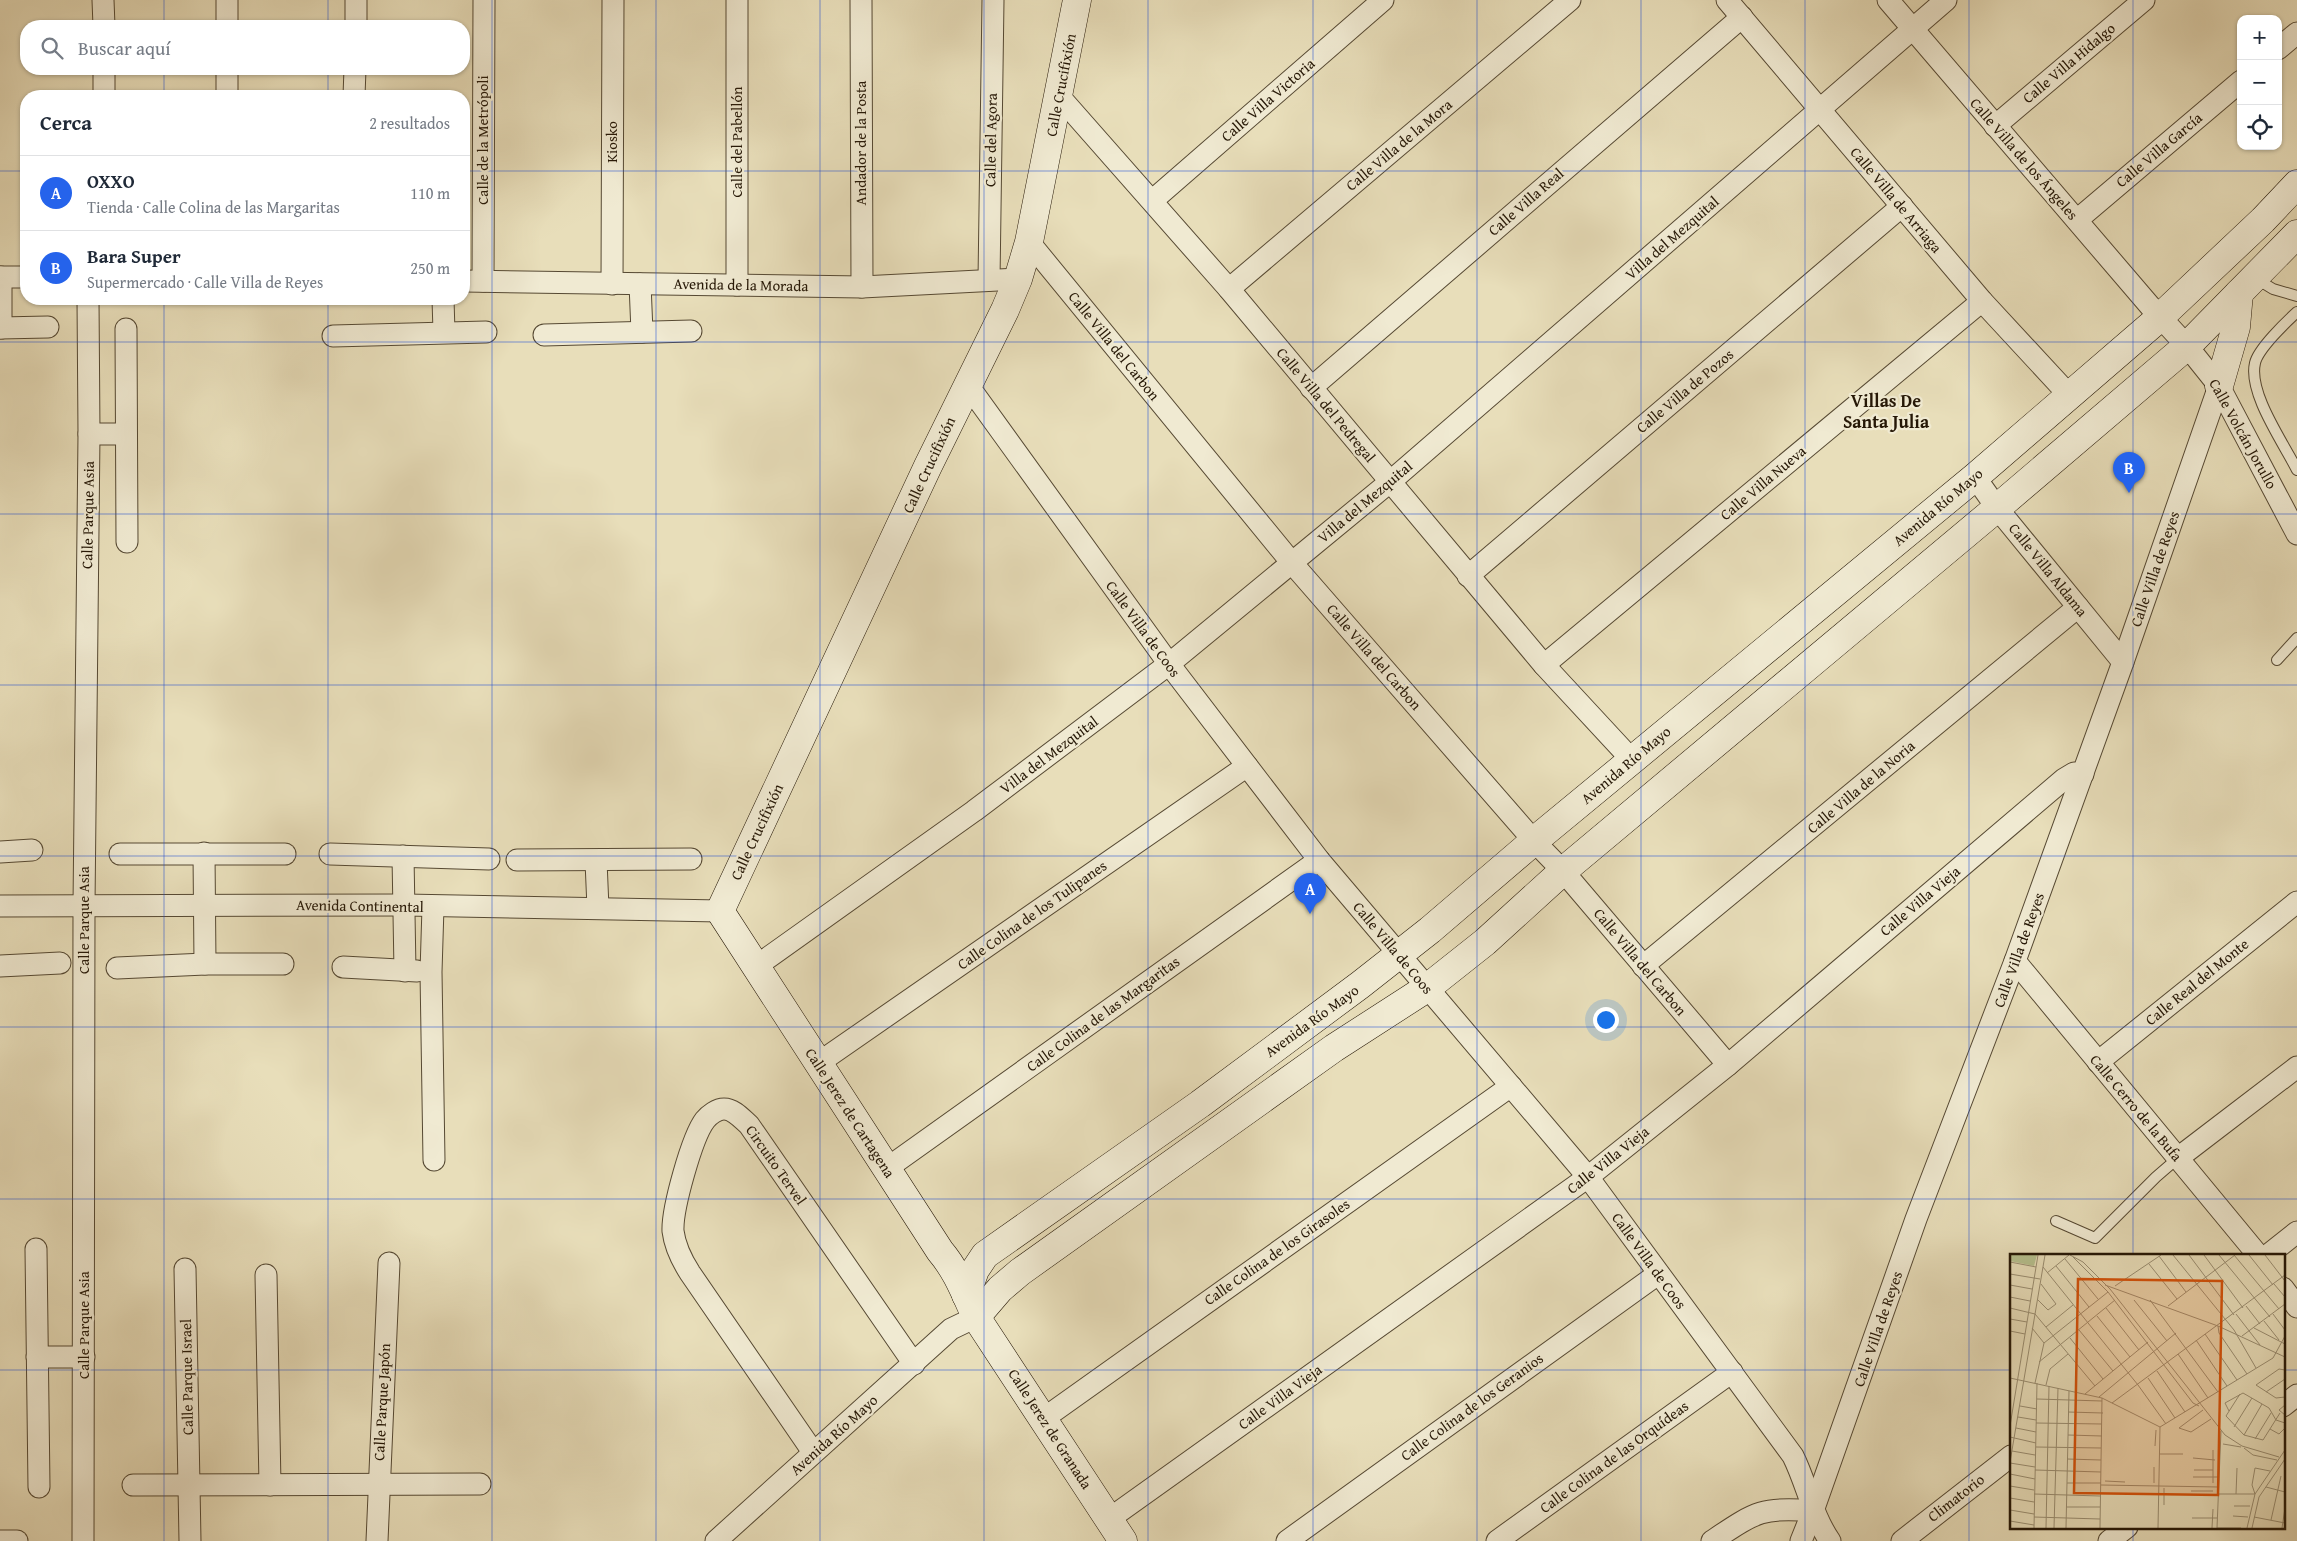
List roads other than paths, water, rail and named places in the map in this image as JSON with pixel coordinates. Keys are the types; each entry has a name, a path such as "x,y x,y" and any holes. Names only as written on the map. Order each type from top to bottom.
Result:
{"street":[{"path":"104,0 104,20"},
{"path":"226,0 227,20"},
{"path":"356,0 356,20"},
{"name":"Calle de la Metrópoli","path":"473,281 484,0"},
{"name":"Kiosko","path":"612,0 612,284"},
{"name":"Calle del Pabellón","path":"737,0 737,285"},
{"name":"Andador de la Posta","path":"861,0 862,287"},
{"name":"Calle del Agora","path":"989,280 993,0"},
{"name":"Calle Crucifixión","path":"720,911 967,384 1018,280 1029,242 1077,0"},
{"name":"Calle Villa Victoria","path":"1153,200 1383,0"},
{"name":"Calle Villa de la Mora","path":"1229,289 1570,0"},
{"name":"Calle Villa de Arriaga","path":"1727,0 1982,301 2069,395"},
{"name":"Calle Villa de los Ángeles","path":"1888,0 2160,317"},
{"name":"Villa del Mezquital","path":"755,966 974,811 1169,664 1391,481 1946,0"},
{"name":"Calle Villa Hidalgo","path":"1995,126 2144,0"},
{"name":"Calle Villa Real","path":"1311,388 1742,17"},
{"path":"2282,46 2297,33"},
{"path":"104,75 104,90"},
{"path":"227,75 227,90"},
{"path":"354,90 355,75"},
{"name":"Calle Villa García","path":"2077,220 2237,84"},
{"name":"Calle Villa del Pedregal","path":"1059,96 1153,200 1229,289 1544,665 1632,760"},
{"name":"Avenida Río Mayo","path":"971,1306 975,1270 985,1255 1200,1104 1398,956 1534,841 1975,477 2160,317 2263,220 2297,184"},
{"name":"Calle Villa de Pozos","path":"1468,576 1902,206"},
{"name":"Avenida Río Mayo","path":"716,1541 813,1452 914,1364 951,1329 971,1306 1000,1289 1020,1272 1334,1048 1427,988 1485,942 1563,871 1997,508 2187,346 2297,234"},
{"name":"Calle Villa del Carbon","path":"1029,242 1292,562 1534,841 1563,871 1728,1065"},
{"path":"20,277 1,277 0,328 48,327"},
{"name":"Avenida de la Morada","path":"473,281 862,287 1018,280"},
{"path":"640,284 642,332"},
{"path":"2219,386 2246,285"},
{"name":"Calle Villa Nueva","path":"1544,665 1982,301"},
{"name":"Calle Parque Asia","path":"84,1541 84,906 89,434 88,305"},
{"path":"443,305 444,332"},
{"name":"Calle Volcán Jorullo","path":"2160,317 2187,346 2219,386 2297,534"},
{"path":"126,329 127,542"},
{"path":"544,335 691,331"},
{"path":"333,336 486,332"},
{"name":"Calle Villa de Coos","path":"967,384 1169,664 1319,860 1398,956 1588,1177 1793,1456 1808,1491 1814,1511 1830,1541"},
{"name":"Calle Villa de Reyes","path":"1801,1541 1814,1511 1916,1219 2015,961 2083,774 2219,386"},
{"path":"89,434 126,434"},
{"name":"Calle Villa Aldama","path":"1975,477 1997,508 2123,662"},
{"name":"Calle Villa de la Noria","path":"1644,966 2078,607"},
{"name":"Calle Colina de los Tulipanes","path":"817,1064 1247,766"},
{"name":"Calle Villa Vieja","path":"1116,1530 1588,1177 1728,1065 2064,779 2074,773 2083,774"},
{"path":"0,852 32,850"},
{"path":"204,853 206,964"},
{"path":"120,854 285,854"},
{"path":"330,854 489,859"},
{"path":"403,856 405,971"},
{"path":"517,860 691,859"},
{"name":"Calle Colina de las Margaritas","path":"886,1169 1319,860"},
{"path":"596,861 598,908"},
{"name":"Calle Real del Monte","path":"2098,1062 2297,902"},
{"name":"Avenida Continental","path":"0,906 404,905 720,911"},
{"path":"433,907 431,972 434,1160"},
{"name":"Calle Jerez de Cartagena","path":"720,911 817,1064 940,1251 951,1264 971,1306"},
{"name":"Calle Cerro de la Bufa","path":"2015,961 2257,1254"},
{"path":"0,966 60,963"},
{"path":"117,968 206,964 283,964"},
{"path":"343,967 431,972"},
{"path":"2178,1158 2297,1067"},
{"name":"Calle Colina de los Girasoles","path":"1043,1419 1511,1086"},
{"name":"Circuito Tervel","path":"813,1452 690,1273 675,1244 673,1228 678,1196 698,1131 705,1119 723,1108 730,1110 749,1125 914,1364"},
{"path":"2269,1254 2297,1232"},
{"path":"36,1249 39,1487"},
{"name":"Calle Parque Japón","path":"377,1541 389,1263"},
{"name":"Calle Parque Israel","path":"185,1269 190,1541"},
{"name":"Calle Colina de los Geranios","path":"1287,1541 1658,1274"},
{"path":"266,1275 270,1485"},
{"path":"2284,1289 2297,1307"},
{"name":"Calle Jerez de Granada","path":"971,1306 1116,1530"},
{"path":"37,1357 84,1357"},
{"name":"Calle Colina de las Orquídeas","path":"1497,1541 1732,1372"},
{"path":"2284,1405 2297,1395"},
{"name":"Climatorio","path":"1902,1541 2010,1457"},
{"path":"133,1485 480,1484"},
{"path":"1712,1541 1752,1515 1764,1511 1780,1509 1814,1511"},
{"path":"2109,1541 2126,1528"},
{"path":"0,1541 17,1541"}],"lane":[{"path":"2246,285 2273,289 2297,296"},
{"path":"2297,312 2260,352 2255,361 2254,378 2264,406 2297,470"},
{"path":"2277,660 2297,638"},
{"path":"2056,1221 2095,1238 2156,1176 2178,1158"}],"place":[{"name":"Bara Super","path":"2129,493"},
{"name":"OXXO","path":"1310,914"}],"district":[{"name":"Villas De Santa Julia","path":"1886,411"}]}
